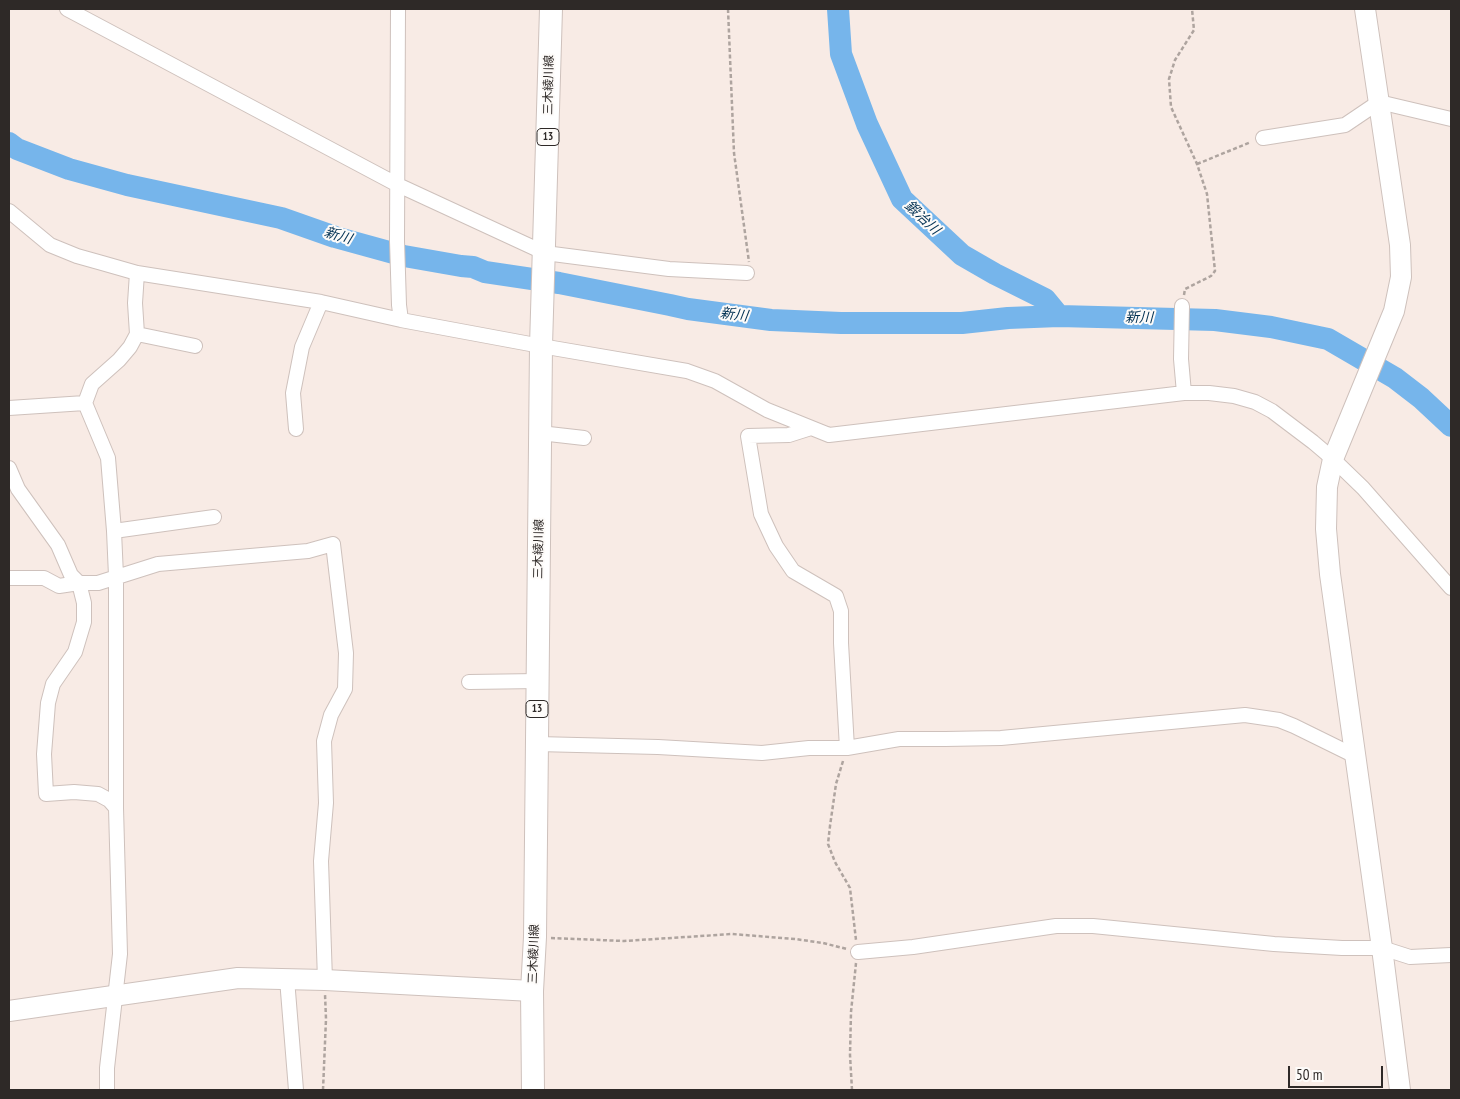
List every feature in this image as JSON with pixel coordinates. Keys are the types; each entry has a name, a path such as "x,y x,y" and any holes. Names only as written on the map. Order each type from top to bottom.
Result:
{"main road":[{"name":"三木綾川線","path":"533,1090 532,991 535,937 540,433 551,9"}],"street":[{"path":"67,9 398,185 545,259 747,273"},
{"path":"398,9 398,241 401,320"},
{"path":"1365,9 1400,245 1401,277 1394,311 1333,459 1327,486 1326,529 1330,574 1354,756 1382,948 1400,1090"},
{"path":"1263,138 1344,125 1379,102 1451,118"},
{"path":"9,210 50,245 77,256 137,273 321,302 401,320 542,337 687,371 715,381 767,410 829,435 1184,392 1234,396 1255,402 1279,416 1333,459 1363,488 1451,588"},
{"path":"107,1090 107,1068 120,954 116,808 116,576 108,458 85,403 92,384 119,360 130,347 137,334 135,303 137,273"},
{"path":"296,429 293,393 302,347 321,302"},
{"path":"1182,306 1181,359 1184,392"},
{"path":"137,334 195,346"},
{"path":"9,408 85,403"},
{"path":"811,428 789,435 748,436 761,514 776,546 793,571 836,596 841,611 841,643 848,748"},
{"path":"540,433 584,438"},
{"path":"9,468 18,489 58,546 71,575 79,583 84,603 84,622 75,652 53,684 48,703 44,754 46,794 74,792 98,794 109,800 116,808"},
{"path":"114,531 214,516"},
{"path":"9,578 44,578 59,586 98,583 158,564 308,551 333,544 346,653 345,689 331,715 324,741 326,802 321,860 324,980"},
{"path":"469,682 538,681"},
{"path":"537,744 658,747 762,753 809,748 848,748 899,739 1001,738 1245,715 1279,720 1354,756"},
{"path":"858,952 913,947 1056,926 1093,926 1274,944 1382,948 1410,957 1451,955"},
{"path":"9,1011 238,978 324,980 532,991"},
{"path":"287,979 296,1090"}],"path":[{"path":"728,9 734,153 749,264 747,273"},
{"path":"1182,306 1186,289 1211,276 1215,271 1207,194 1197,164 1171,107 1169,79 1175,60 1194,30 1192,9"},
{"path":"1197,164 1263,138"},
{"path":"848,748 836,784 828,844 835,862 850,888 858,952 851,1012 850,1054 852,1090"},
{"path":"535,937 624,941 732,934 804,940 858,952"},
{"path":"323,1090 326,1019 324,980"}],"waterway":[{"name":"鍛冶川","path":"838,9 841,54 867,124 902,199 962,255 1045,299 1059,316"},
{"name":"新川","path":"9,143 17,149 69,169 127,185 281,218 335,237 404,256 473,267 485,272 559,283 688,309 771,320 841,323 962,323 1008,318 1059,316 1215,320 1271,327 1328,339 1395,378 1421,398 1451,426"}]}
